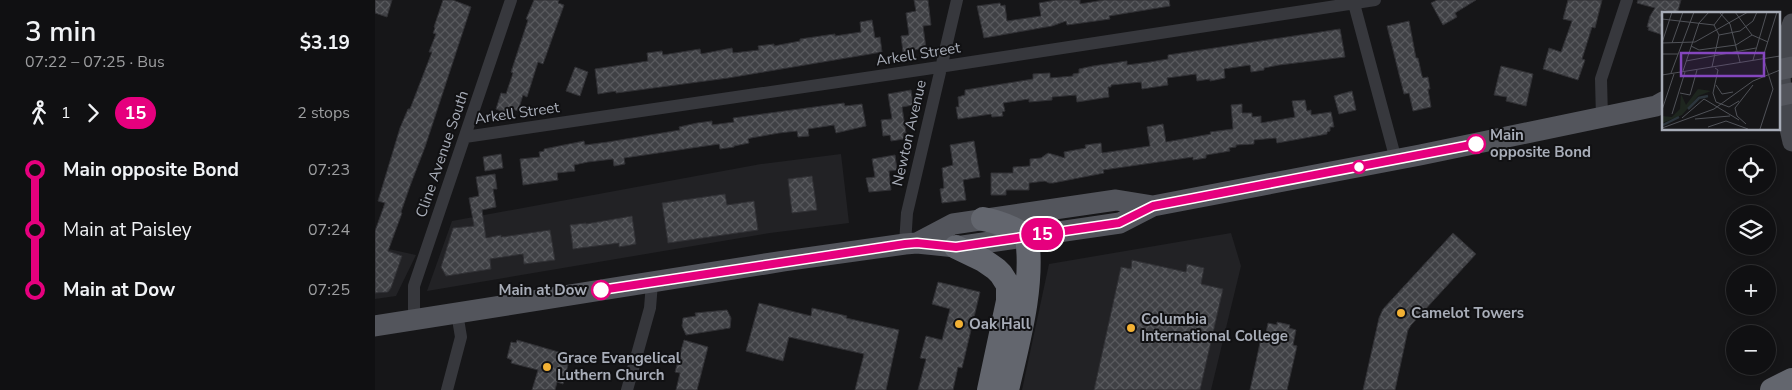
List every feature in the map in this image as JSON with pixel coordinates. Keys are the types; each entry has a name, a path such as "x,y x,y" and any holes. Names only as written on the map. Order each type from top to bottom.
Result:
{"highway":[{"path":"983,220 1015,228 1027,237 1029,270 1022,323 1007,390"},
{"path":"956,247 983,260 996,269 1008,285 1008,301 989,390"},
{"path":"1772,390 1792,380"}],"main road":[{"path":"1792,22 1783,54 1785,111 1792,142"},
{"path":"375,326 911,244 956,247 1119,223 1153,206 1396,160 1661,105"},
{"path":"911,244 953,224 1116,200 1153,206"}],"street":[{"name":"Cline Avenue South","path":"414,319 414,286 511,0"},
{"name":"Newton Avenue","path":"911,244 907,213 957,0"},
{"name":"Arkell Street","path":"465,137 942,67 1375,0"},
{"path":"1602,118 1601,79 1627,0"},
{"path":"1353,2 1396,160"},
{"path":"627,390 650,308 652,283"},
{"path":"447,390 461,337 457,313"}],"shaded area":[{"path":"841,154 849,223 770,233 427,291 452,221 761,164"},
{"name":"Columbia International College","path":"1231,233 1241,266 1211,390 1022,390 1049,264"},
{"path":"375,246 416,255 396,296 375,299"}],"building":[{"path":"375,0 392,0 387,17 375,13"},
{"path":"443,0 453,0 471,7 425,147 388,251 402,256 391,288 388,292 375,293 375,231 385,203 378,201 400,128 408,109 410,109 432,52 429,52 436,34 433,33 434,27"},
{"path":"534,0 559,0 558,3 564,5 543,64 538,62 527,97 523,95 518,111 512,109 511,111 507,110 506,113 496,109 501,93 506,94 528,20 526,19"},
{"path":"914,0 928,0 931,25 923,26 926,48 903,52 901,36 909,35 906,13 916,11"},
{"path":"1056,0 1080,0 1080,4 1104,0 1169,0 1170,6 1109,16 1110,19 1067,25 1066,21 1052,26 984,38 977,6 1000,3 1001,6 1005,5 1007,21 1041,16 1039,3"},
{"path":"1437,0 1476,0 1455,13 1457,17 1443,25 1431,3"},
{"path":"1568,0 1602,0 1595,28 1592,27 1582,59 1585,60 1578,80 1543,69 1549,48 1561,52 1572,21 1563,19"},
{"path":"1638,0 1681,0 1678,12 1663,10 1662,35 1648,30 1649,27 1647,27 1650,16 1655,8 1637,3"},
{"path":"872,20 875,38 880,37 882,52 728,78 598,94 595,69 648,61 647,53 662,51 663,55 700,49 701,54 732,48 733,53 759,50 758,46 774,44 774,46 800,41 800,39 861,32 860,22"},
{"path":"1409,21 1416,58 1418,58 1422,76 1423,78 1428,77 1431,107 1413,111 1409,93 1404,94 1387,26"},
{"path":"1340,29 1345,57 1279,65 1251,72 1250,65 1224,69 1225,78 1210,81 1210,79 1197,81 1196,74 1167,78 1168,85 1142,89 1141,82 1111,85 1111,87 1108,87 1109,97 1077,102 1076,95 1052,97 1052,100 1029,102 1029,99 1003,103 1005,111 1002,112 1003,116 992,117 991,114 958,119 956,107 959,107 958,97 965,95 965,90 1033,79 1033,74 1050,73 1050,78 1073,76 1073,74 1079,73 1079,69 1093,66 1127,61 1127,65 1150,62 1168,59 1168,55"},
{"path":"1501,66 1533,74 1526,106 1506,101 1507,97 1494,95"},
{"path":"575,67 588,72 580,96 566,91"},
{"path":"911,90 913,105 902,107 906,133 903,133 904,139 891,141 890,135 883,136 881,120 892,119 888,94"},
{"path":"1352,91 1356,110 1339,114 1334,96"},
{"path":"1305,100 1307,111 1311,110 1311,115 1331,112 1334,127 1330,127 1330,131 1327,134 1277,143 1276,138 1254,140 1254,144 1236,145 1236,147 1229,148 1230,151 1206,155 1206,158 1193,160 1193,157 1103,170 1104,173 1053,183 1045,181 1029,183 1029,190 1006,190 1006,195 991,195 991,173 1013,173 1013,167 1030,166 1030,159 1041,158 1048,153 1065,158 1064,152 1086,148 1085,145 1101,143 1102,153 1150,146 1147,127 1163,124 1166,142 1233,129 1231,105 1242,104 1242,113 1252,113 1252,117 1261,116 1261,123 1295,117 1292,101"},
{"path":"844,103 845,106 862,104 866,126 836,133 834,125 808,129 809,136 798,137 797,131 779,133 751,138 748,139 749,143 734,147 720,149 719,144 624,158 625,164 614,166 613,159 588,162 574,165 575,171 557,173 558,180 523,185 520,159 540,157 539,152 544,151 544,149 584,141 585,145 608,142 680,130 679,127 697,123 712,121 712,125 734,122 733,118"},
{"path":"974,141 980,177 963,180 966,200 942,203 940,189 944,188 942,168 953,165 950,145"},
{"path":"501,154 503,168 485,171 483,157"},
{"path":"895,155 897,170 889,171 891,190 869,192 866,178 875,177 872,159"},
{"path":"495,174 497,189 493,189 496,207 482,210 486,238 550,230 555,260 524,264 523,254 490,259 491,269 446,276 441,267 453,228 474,226 469,198 479,196 476,177"},
{"path":"812,176 817,210 792,213 788,179"},
{"path":"725,194 727,205 754,201 758,230 668,243 662,203"},
{"path":"632,216 636,244 619,247 619,243 573,249 570,225"},
{"name":"Camelot Towers","path":"1453,233 1476,254 1408,330 1395,390 1363,390 1379,318 1383,309"},
{"path":"1132,260 1186,272 1187,264 1204,268 1201,284 1223,289 1200,390 1094,390 1121,267 1131,269"},
{"name":"Oak Hall","path":"938,282 980,292 962,368 958,367 953,390 918,390 926,359 920,358 926,336 942,340 950,309 932,304"},
{"path":"759,303 811,316 812,308 899,330 886,390 855,390 864,354 789,337 783,361 746,351"},
{"path":"727,310 731,318 730,328 686,335 682,326 683,318 696,316 695,313"},
{"path":"1277,322 1290,325 1289,328 1296,330 1293,345 1297,346 1287,390 1250,390 1261,338 1265,338 1268,323 1277,325"},
{"name":"Grace Evangelical Luthern Church","path":"517,340 570,357 563,384 557,382 555,390 532,390 538,370 511,363 512,360 507,358 511,342 516,343"},
{"path":"684,340 708,347 697,390 676,390 680,373 675,372"}],"bus line":[{"name":"15","path":"601,290 905,244 917,243 956,247 1119,223 1153,206 1476,144"}],"place":[{"name":"Main opposite Bond","path":"1476,144"},
{"name":"Main at Dow","path":"601,290"},
{"name":"Camelot Towers","path":"1401,313"},
{"name":"Oak Hall","path":"959,324"},
{"name":"Columbia International College","path":"1131,328"},
{"name":"Grace Evangelical Luthern Church","path":"547,367"}]}
